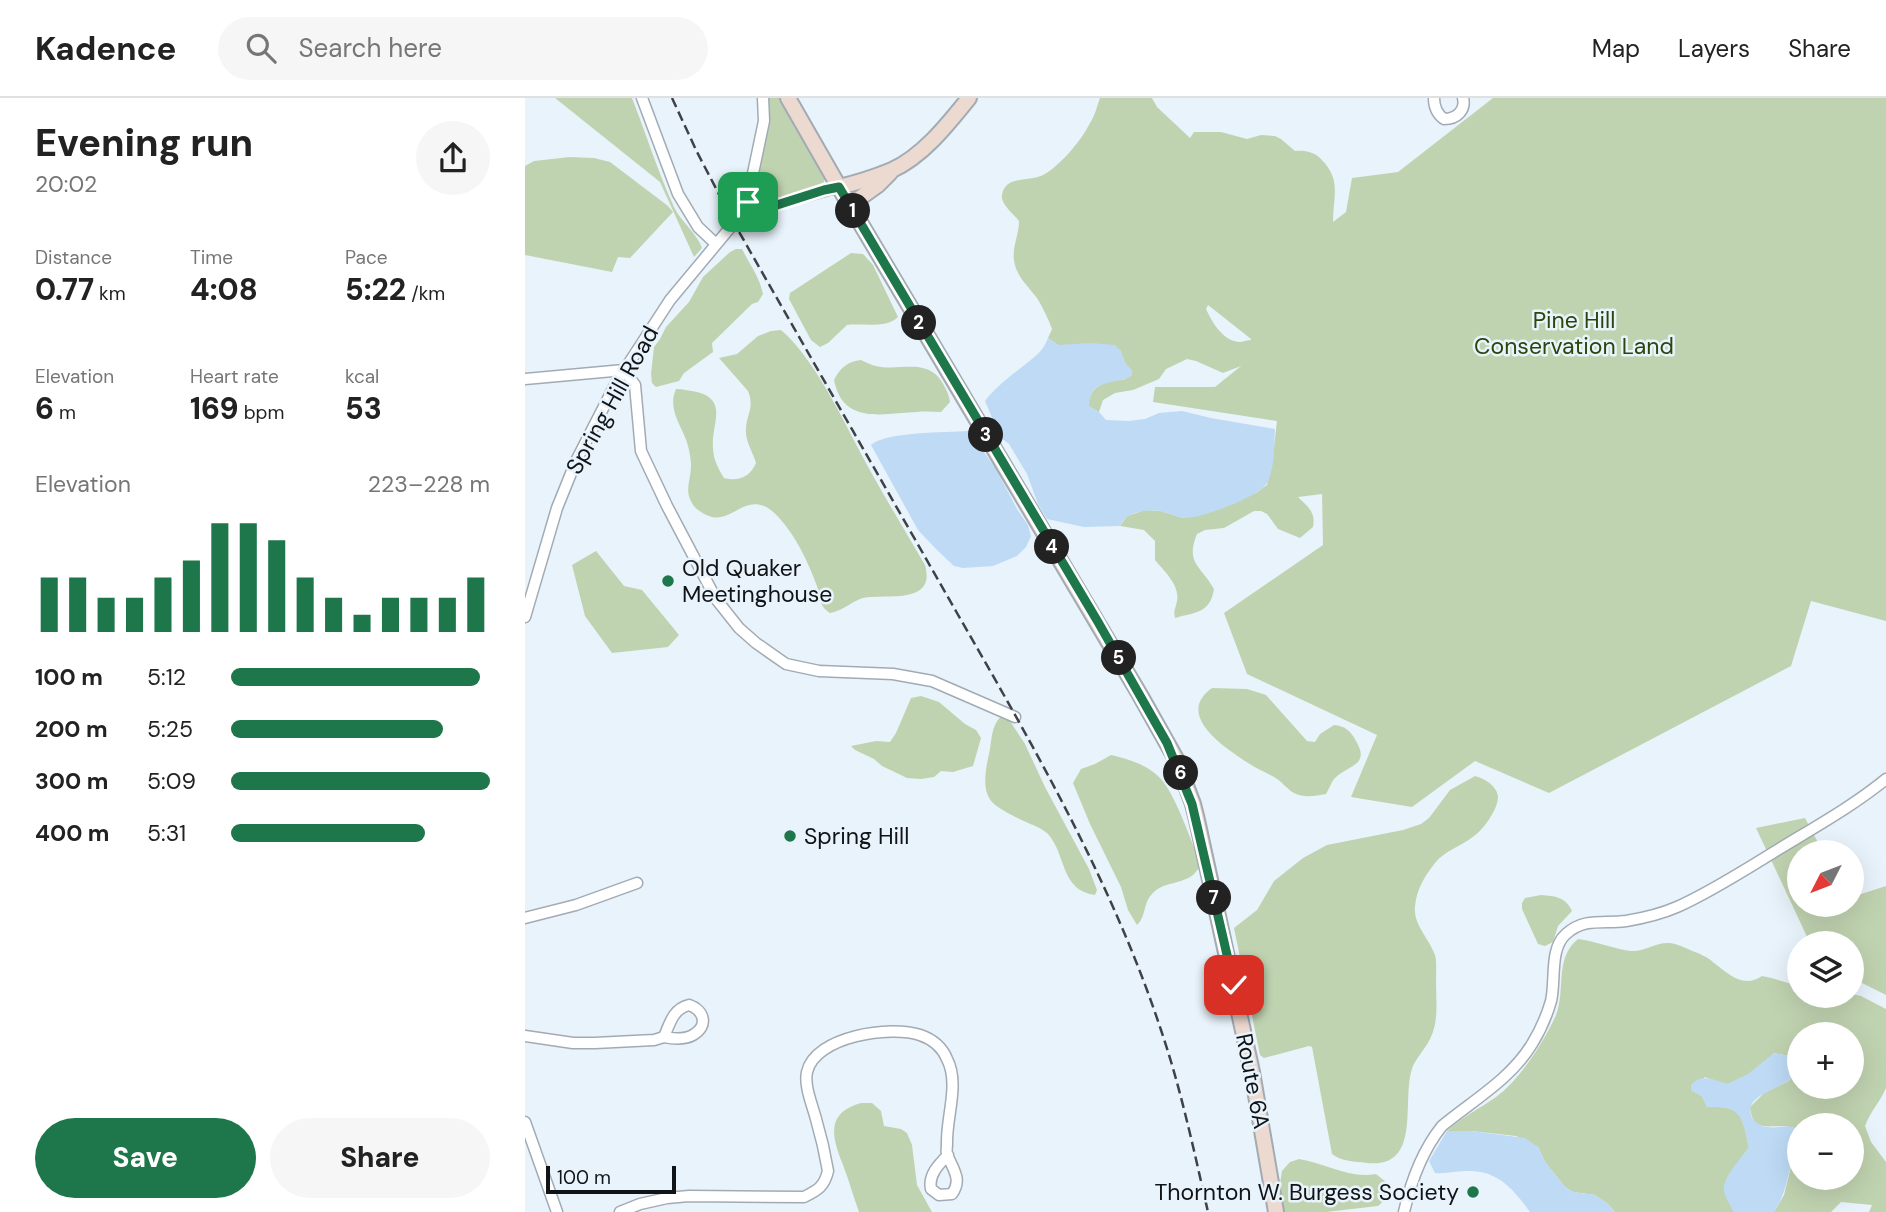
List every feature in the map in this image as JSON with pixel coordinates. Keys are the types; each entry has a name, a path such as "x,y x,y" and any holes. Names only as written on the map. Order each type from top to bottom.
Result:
{"main road":[{"name":"Route 6A","path":"788,98 1122,664 1175,759 1192,804 1204,849 1252,1072 1276,1212"},
{"path":"849,205 878,185 893,169 932,139 969,98"},
{"path":"839,187 893,169"}],"street":[{"path":"642,98 678,194 698,227 716,244"},
{"path":"752,213 748,197 764,121 763,98"},
{"path":"1434,98 1437,112 1444,119 1450,119 1462,110 1463,98"},
{"name":"Spring Hill Road","path":"525,617 557,508 581,450 624,370 670,300 734,223 752,213 839,187"},
{"path":"525,379 624,370 635,384 641,451 716,599 739,628 786,664 819,671 893,674 932,681 1015,717"},
{"path":"1405,1212 1416,1172 1432,1138 1442,1126 1500,1080 1519,1062 1532,1044 1551,1001 1555,956 1563,936 1595,921 1623,921 1655,915 1678,906 1746,869 1873,790 1886,779"},
{"path":"525,918 576,905 636,883"},
{"path":"620,1212 667,1198 804,1197 817,1191 825,1182 828,1171 809,1094 807,1070 819,1052 830,1044 847,1038 880,1033 912,1033 929,1039 941,1049 951,1072 952,1096 947,1155"},
{"path":"525,1036 573,1043 654,1040 664,1037"},
{"path":"525,1122 557,1212"}],"green space":[{"path":"555,98 632,98 674,207 702,248 694,257 660,182"},
{"path":"766,98 781,98 826,178 818,186 769,202 759,200 753,194"},
{"name":"Pine Hill Conservation Land","path":"1100,98 1152,98 1157,107 1190,138 1194,132 1221,132 1247,139 1261,135 1275,136 1295,151 1316,155 1328,167 1334,181 1333,222 1346,212 1352,178 1398,172 1493,98 1886,98 1886,621 1811,601 1791,666 1549,793 1475,761 1412,807 1351,797 1377,735 1247,674 1224,613 1323,545 1322,494 1298,497 1310,510 1314,522 1313,527 1300,538 1278,529 1267,514 1261,511 1254,511 1224,528 1205,530 1197,534 1194,558 1214,589 1212,597 1201,611 1175,618 1176,589 1155,560 1155,541 1144,530 1120,526 1127,516 1145,510 1161,511 1183,518 1256,493 1267,485 1277,421 1153,402 1155,387 1215,387 1241,366 1223,373 1187,359 1166,369 1159,379 1133,390 1115,393 1103,400 1099,412 1088,406 1096,388 1126,379 1131,370 1120,350 1058,345 1048,338 1052,329 1047,317 1015,266 1014,250 1019,221 1003,202 1004,189 1013,182 1043,175 1056,166 1081,137","holes":["1208,305 1251,339 1239,342 1223,335 1208,314"]},
{"path":"570,157 610,162 673,212 630,258 618,257 612,272 525,255 525,166 534,161"},
{"path":"736,249 742,249 757,276 763,294 758,302 752,304 712,343 713,352 684,373 679,381 656,387 652,383 651,374 654,347 666,327 689,302 703,277"},
{"path":"851,253 863,254 873,265 898,317 881,324 847,325 820,347 811,340 789,299 790,293"},
{"path":"781,330 803,354 824,385 925,565 926,579 923,587 915,593 860,599 830,613 821,603 812,573 796,541 770,509 751,505 718,517 709,516 693,505 688,489 691,471 687,442 673,405 676,389 697,392 713,401 716,407 713,447 716,463 724,478 743,477 756,463 746,434 750,397 748,391 719,358 737,354 758,336"},
{"path":"861,360 874,366 928,370 936,374 942,382 950,402 941,412 867,414 856,411 846,405 834,380 845,366"},
{"path":"596,551 624,586 642,590 679,635 668,647 612,653 585,616 572,565"},
{"path":"1212,688 1247,689 1266,695 1307,741 1315,742 1320,734 1334,725 1344,728 1352,734 1361,756 1355,764 1334,779 1326,794 1298,795 1227,749 1207,730 1198,709 1202,698"},
{"path":"921,696 939,702 976,730 981,738 973,766 953,772 941,771 934,777 907,778 851,746 876,741 890,742 911,698"},
{"path":"1003,715 1025,744 1089,869 1097,890 1095,895 1084,892 1070,879 1048,834 1002,810 988,797 985,776 992,735"},
{"path":"1111,755 1138,763 1161,779 1178,808 1201,866 1188,878 1162,887 1152,894 1137,925 1073,783 1081,769"},
{"path":"1475,776 1495,789 1498,796 1495,809 1477,834 1435,863 1422,883 1416,900 1416,919 1436,958 1436,1011 1433,1032 1413,1066 1407,1129 1403,1143 1396,1155 1385,1162 1348,1161 1332,1154 1312,1047 1264,1058 1260,1055 1234,928 1257,910 1274,881 1303,858 1327,845 1421,824 1429,818 1450,790"},
{"path":"1805,818 1817,840 1787,840 1787,894 1756,828"},
{"path":"1886,886 1886,995 1864,984 1864,931 1804,931 1798,917 1864,917 1864,893"},
{"path":"1541,895 1563,900 1572,911 1558,926 1553,942 1545,946 1538,944 1522,909 1525,898"},
{"path":"1578,939 1631,951 1664,943 1674,944 1706,957 1742,980 1755,980 1762,976 1787,982 1787,1008 1864,1008 1864,998 1886,1009 1886,1088 1865,1126 1871,1142 1886,1162 1886,1212 1869,1212 1872,1205 1841,1202 1831,1212 1774,1212 1784,1195 1787,1183 1787,1190 1864,1190 1864,1113 1787,1113 1787,1126 1762,1126 1752,1117 1750,1107 1764,1093 1787,1082 1787,1099 1864,1099 1864,1022 1787,1022 1787,1055 1774,1053 1739,1081 1727,1084 1705,1077 1691,1090 1702,1096 1707,1107 1727,1108 1742,1120 1749,1147 1726,1183 1734,1212 1615,1212 1595,1195 1573,1192 1565,1187 1545,1162 1538,1147 1516,1136 1447,1131 1505,1090 1531,1059 1556,1015 1563,965"},
{"path":"861,1103 872,1103 881,1111 884,1126 907,1133 912,1145 917,1185 932,1212 859,1212 836,1145 834,1127 841,1113"},
{"path":"1299,1159 1347,1173 1376,1174 1386,1182 1385,1198 1378,1206 1326,1212 1284,1212 1280,1183 1282,1171 1290,1162"}],"water":[{"path":"1048,338 1058,345 1115,345 1120,350 1125,363 1132,370 1132,376 1098,386 1089,406 1106,420 1129,421 1145,419 1159,413 1182,411 1275,429 1273,463 1267,483 1242,500 1192,517 1181,518 1159,511 1144,511 1130,515 1120,526 1084,527 1047,519 1038,504 1027,474 1009,444 1001,438 985,401 1037,354"},
{"path":"969,431 996,469 1028,525 1031,536 1026,547 1017,556 993,566 963,568 954,566 918,530 871,445 879,440 903,435"},
{"path":"1774,1053 1787,1055 1787,1081 1753,1102 1750,1113 1761,1126 1787,1126 1787,1179 1782,1196 1774,1212 1734,1212 1724,1186 1729,1174 1749,1147 1742,1120 1727,1108 1707,1107 1702,1096 1691,1090 1691,1085 1703,1078 1727,1084 1748,1074"},
{"path":"1447,1131 1471,1131 1525,1138 1538,1147 1545,1162 1565,1187 1573,1192 1595,1195 1615,1212 1530,1212 1511,1189 1488,1174 1468,1171 1435,1173 1429,1161"}],"railway":[{"path":"672,98 734,223 1014,714 1095,868 1119,921 1161,1030 1181,1097 1208,1212"}],"place":[{"name":"Old Quaker Meetinghouse","path":"668,581"},
{"name":"Spring Hill","path":"790,836"},
{"name":"Thornton W. Burgess Society","path":"1473,1192"}],"route":[{"path":"748,202 752,213 839,187 1098,622 1175,759 1192,804 1204,849 1234,985"}]}
